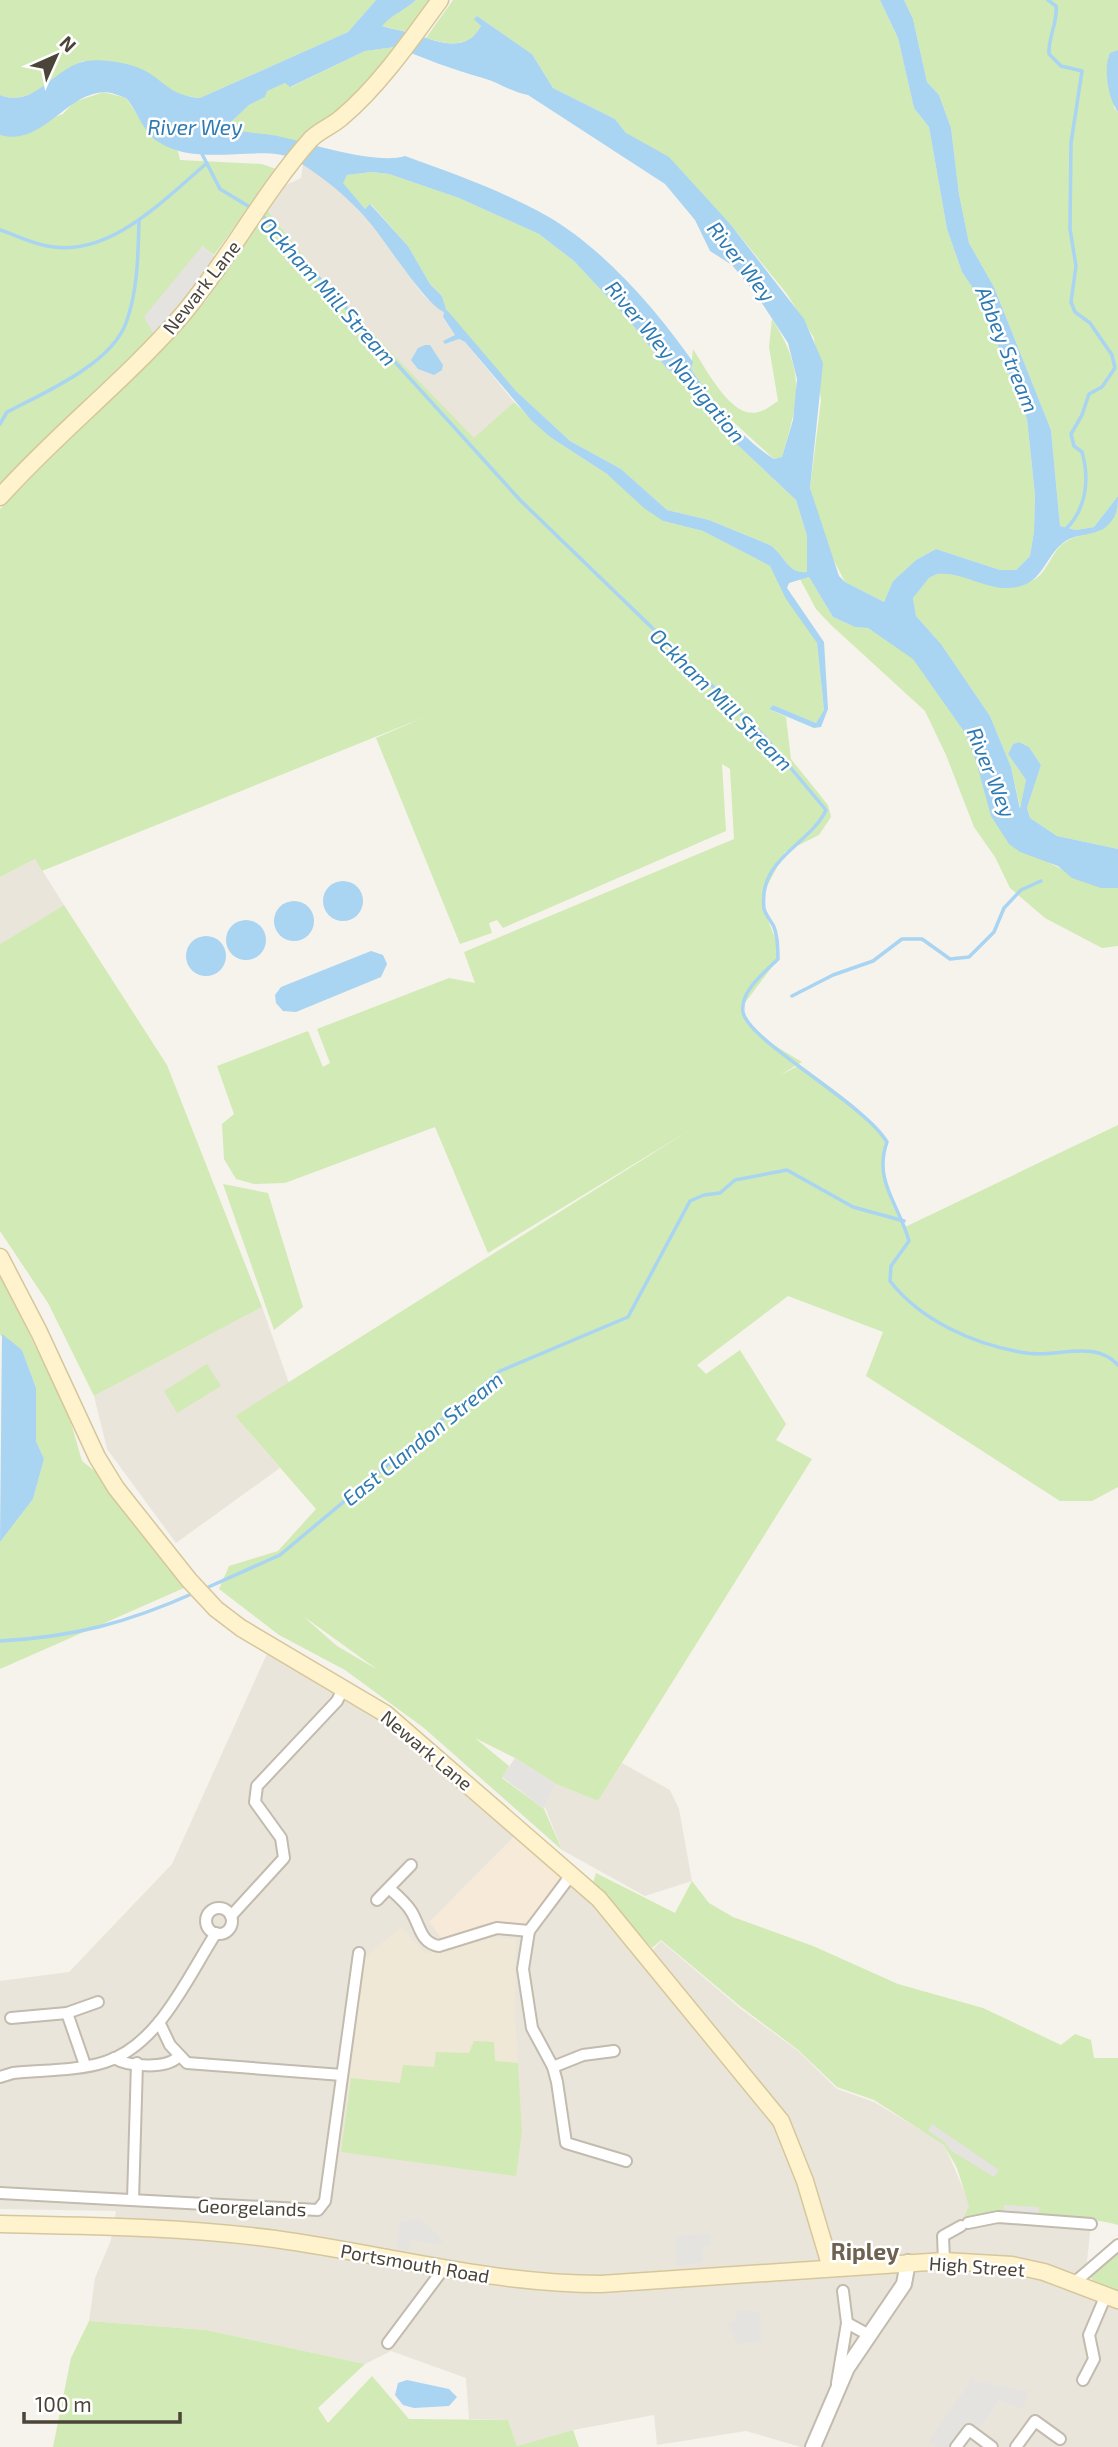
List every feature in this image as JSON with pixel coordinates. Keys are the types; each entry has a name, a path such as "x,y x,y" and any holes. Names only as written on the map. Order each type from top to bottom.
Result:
{"main road":[{"name":"Newark Lane","path":"0,498 43,451 103,399 160,340 309,142 341,118 393,60 440,0"},
{"name":"Newark Lane","path":"0,1257 39,1332 97,1457 116,1488 189,1580 206,1599 253,1636 344,1687 406,1731 599,1899 778,2116 805,2181 831,2268"},
{"name":"Portsmouth Road","path":"0,2224 241,2235 537,2282 587,2284 831,2268"},
{"name":"High Street","path":"831,2268 944,2261 1012,2265 1075,2282 1112,2297"}],"street":[{"path":"231,1916 223,1908 210,1912 207,1925 215,1933 222,1934 230,1928 231,1916 244,1906 284,1858 281,1838 255,1802 257,1786 337,1701 344,1687"},
{"path":"377,1900 411,1865"},
{"path":"571,1874 529,1931 523,1969 533,2028 553,2067 566,2143 626,2161"},
{"path":"390,1889 412,1913 426,1941 439,1946 497,1928 529,1931"},
{"path":"402,1923 412,1913"},
{"path":"0,2077 13,2073 85,2065 114,2058 148,2034 159,2022 215,1933"},
{"name":"Georgelands","path":"0,2193 314,2211 326,2201 359,1953"},
{"path":"11,2018 67,2013 98,2002"},
{"path":"67,2013 85,2065"},
{"path":"159,2022 178,2056 187,2063 342,2075"},
{"path":"553,2067 583,2055 614,2051"},
{"path":"114,2058 137,2063 166,2064 178,2056"},
{"path":"133,2200 137,2063"},
{"path":"944,2261 943,2236 965,2225 998,2217 1091,2224"},
{"path":"1075,2282 1118,2245"},
{"path":"813,2447 836,2389 904,2284 908,2262"},
{"path":"388,2343 444,2268"},
{"path":"836,2389 847,2323 843,2291"},
{"path":"1083,2380 1094,2359 1089,2335 1112,2297"},
{"path":"847,2323 869,2335"},
{"path":"1016,2447 1035,2421 1060,2439"},
{"path":"956,2447 969,2430 992,2447"}],"shaded area":[{"path":"303,164 335,185 371,224 423,295 444,312 443,318 455,335 445,344 459,339 465,342 514,402 474,439 330,289 267,210 282,187 301,178"},
{"path":"202,246 222,262 158,342 144,317"},
{"path":"35,859 64,905 0,944 0,877"},
{"path":"262,1307 289,1383 235,1416 280,1468 176,1543 107,1449 94,1396"},
{"path":"270,1647 344,1687 521,1830 430,1922 446,1943 571,1875 645,1958 661,1941 741,2009 797,2050 837,2089 874,2102 944,2144 968,2200 1091,2224 1085,2280 1118,2293 1118,2447 801,2447 746,2431 657,2445 654,2415 573,2430 517,2446 508,2420 469,2419 466,2378 391,2351 365,2364 206,2330 89,2321 95,2278 111,2240 116,2211 0,2209 0,1981 69,1972 172,1864"},
{"path":"515,1758 556,1784 544,1809 502,1777"},
{"path":"622,1763 670,1790 679,1809 692,1881 645,1896 562,1850 545,1807 556,1784 598,1801"},
{"path":"521,1830 571,1875 529,1931 505,1927 446,1944 429,1922"},
{"path":"401,1927 426,1954 489,1938 516,1939 515,2018 522,2131 516,2176 341,2152 364,1959"},
{"path":"932,2124 999,2170 994,2177 950,2150 945,2142 928,2131"},
{"path":"1004,2205 1039,2207 1039,2216 1003,2215"},
{"path":"407,2218 420,2220 439,2235 444,2245 411,2240 409,2250 396,2249 400,2221 407,2222"},
{"path":"710,2233 711,2245 702,2247 703,2262 676,2266 675,2236"},
{"path":"737,2310 760,2312 762,2341 737,2344 727,2322 736,2321"},
{"path":"971,2380 1028,2391 1024,2409 999,2401 978,2430 967,2424 950,2447 937,2447 929,2441"}],"green space":[{"path":"0,0 376,0 348,32 200,98 175,94 150,74 83,61 33,93 11,98 0,95"},
{"path":"416,0 432,0 408,32 381,26 389,18"},
{"path":"453,0 880,0 898,38 914,108 929,127 947,229 962,272 979,297 1027,419 1035,495 1030,556 1016,570 1000,570 936,549 916,560 893,581 884,602 845,582 830,553 810,488 821,401 814,338 787,294 710,203 626,133 615,119 553,88 532,54 477,16 481,26 476,34 464,42 450,43 426,38"},
{"path":"904,0 1118,0 1118,50 1108,57 1114,108 1118,112 1118,496 1094,527 1076,530 1060,526 1051,430 994,287 969,243 959,194 951,128 939,95 927,82 913,19"},
{"path":"399,48 363,89 305,144 233,129 230,123 249,105 265,97 266,91 285,83 291,87 365,51"},
{"path":"104,92 126,98 153,138 178,151 180,160 262,164 276,169 214,255 202,246 155,337 0,492 0,135 63,114 74,102"},
{"path":"372,172 389,174 459,198 539,234 574,261 628,319 668,370 683,374 726,434 796,500 807,536 807,572 790,567 770,545 709,520 667,510 621,469 570,441 516,391 456,323 445,307 442,296 430,284 408,246 371,204 365,209 342,183 347,175"},
{"path":"267,210 330,289 474,438 514,402 550,437 607,474 663,521 703,531 770,566 817,643 824,710 816,723 773,705 769,709 786,717 791,759 828,805 831,817 819,835 785,852 765,890 764,910 777,943 778,959 744,1004 743,1014 757,1035 802,1062 780,1075 800,1065 847,1100 879,1130 887,1142 883,1176 905,1227 1118,1125 1118,1487 1092,1501 1060,1501 866,1376 883,1332 788,1296 697,1365 706,1374 740,1350 786,1424 776,1440 812,1459 598,1801 556,1784 515,1758 475,1738 509,1766 502,1778 544,1809 562,1850 424,1728 345,1670 279,1635 219,1589 229,1566 278,1551 316,1509 235,1416 690,1130 488,1253 435,1127 285,1183 254,1184 236,1179 224,1159 222,1124 234,1114 217,1066 308,1031 323,1067 330,1063 317,1029 449,978 475,983 464,952 734,839 730,769 722,764 726,831 503,928 497,920 489,923 492,933 460,944 376,738 425,717 42,871 35,859 0,877 0,509 206,301","holes":["303,1616 378,1670 337,1646"]},
{"path":"772,319 790,355 796,386 792,419 782,457 774,459 717,407 691,369 693,349 729,401 748,412 768,408 778,401 769,347"},
{"path":"1118,504 1118,849 1057,836 1030,818 1027,808 1041,765 1029,747 1019,742 1013,744 1008,754 1026,780 1021,811 1011,767 990,716 941,644 916,616 913,598 929,578 937,574 962,576 1005,586 1033,580 1042,573 1068,540 1100,531"},
{"path":"809,577 833,617 855,627 868,628 913,658 965,733 1020,852 1092,883 1118,888 1118,946 1102,948 1045,918 1010,888 995,857 974,827 946,755 925,711 816,609 800,579"},
{"path":"64,905 167,1065 262,1307 94,1396 48,1303 0,1231 0,944"},
{"path":"223,1184 268,1193 303,1307 274,1330"},
{"path":"0,1274 69,1416 82,1461 101,1476 184,1588 0,1669 0,1542 33,1499 44,1459 36,1441 36,1388 22,1350 0,1335"},
{"path":"207,1364 221,1386 177,1413 164,1391"},
{"path":"596,1873 675,1913 692,1881 709,1903 733,1917 813,1946 898,1984 983,2008 1061,2045 1075,2034 1091,2040 1094,2058 1118,2058 1118,2225 1084,2218 1042,2216 1001,2217 967,2222 964,2217 969,2206 957,2168 944,2145 874,2100 837,2087 797,2049 741,2007 661,1940 652,1948 593,1883"},
{"path":"474,2041 494,2042 495,2061 518,2063 522,2131 516,2176 341,2152 351,2078 400,2083 403,2065 434,2067 436,2052 469,2053"},
{"path":"1118,2247 1118,2291 1092,2280 1090,2274"},
{"path":"89,2321 206,2330 365,2364 318,2408 328,2423 372,2376 409,2419 508,2420 517,2446 573,2430 579,2447 53,2447 71,2358"}],"water":[{"name":"River Wey","path":"376,0 416,0 382,26 439,42 467,41 481,26 474,19 477,16 532,54 553,88 615,119 626,133 669,157 731,225 804,319 823,363 810,488 839,576 845,582 884,602 893,581 916,560 936,549 1000,570 1016,570 1030,556 1034,531 1035,495 1027,419 979,297 962,272 947,229 929,127 914,108 898,38 880,0 904,0 913,19 927,82 939,95 951,128 959,194 969,243 994,287 1051,430 1060,526 1076,530 1094,527 1118,496 1116,512 1108,525 1063,543 1033,580 1007,588 937,574 929,578 913,598 916,616 941,644 990,716 1011,767 1020,809 1026,780 1008,754 1013,744 1019,742 1029,747 1041,765 1027,808 1030,818 1057,836 1118,849 1118,888 1101,888 1072,878 1058,866 1020,852 1009,844 991,816 976,761 965,733 913,659 868,628 855,627 833,617 809,577 789,583 787,588 824,642 828,709 821,727 814,728 769,709 773,705 816,723 824,710 817,643 786,599 770,566 703,531 663,521 644,508 607,474 550,437 532,421 465,342 459,339 445,344 443,341 455,335 443,317 444,312 427,298 362,214 336,189 308,168 284,156 192,154 174,149 152,137 126,98 107,92 78,101 29,133 15,137 0,135 0,95 12,98 24,96 64,71 86,61 109,61 135,66 177,92 200,98 348,32","holes":["395,47 528,95 665,184 695,220 710,251 732,265 756,294 788,343 797,379 793,420 782,457 774,459 738,430 691,369 693,362 646,301 588,245 547,216 495,191 405,156 378,158 344,153 276,136 233,129 230,123 249,105 265,97 267,91 285,83 290,87 365,51","372,172 389,174 459,198 539,234 574,261 628,319 668,370 683,374 726,434 796,500 807,536 807,572 790,567 770,545 709,520 667,510 621,469 570,441 516,391 446,309 442,296 430,284 408,246 370,204 365,209 343,183 347,175"]},
{"path":"1118,50 1118,112 1109,91 1107,74 1110,53"},
{"path":"430,345 443,365 442,370 434,375 418,369 411,360 418,348"},
{"path":"343,881 357,887 363,901 357,915 343,921 329,915 323,901 329,887"},
{"path":"294,901 308,907 314,921 308,935 294,941 280,935 274,921 280,907"},
{"path":"246,920 260,926 266,940 260,954 246,960 232,954 226,940 232,926"},
{"path":"206,936 220,942 226,956 220,970 206,976 192,970 186,956 192,942"},
{"path":"371,951 383,955 387,964 381,977 296,1012 283,1011 276,1003 275,995 281,987"},
{"path":"2,1334 22,1350 36,1388 36,1441 44,1459 33,1499 0,1542"},
{"path":"407,2380 449,2389 457,2397 449,2406 414,2408 403,2405 395,2395 398,2383"}],"waterway":[{"path":"1048,0 1056,6 1049,54 1061,66 1082,71 1071,143 1070,229 1076,266 1071,302 1075,312 1090,323 1112,355 1115,368 1102,387 1089,394 1082,415 1071,434 1074,446 1082,452 1086,483 1082,503 1066,529"},
{"name":"Ockham Mill Stream","path":"201,152 220,189 253,209"},
{"path":"0,230 47,246 70,248 92,244 134,223 206,164"},
{"name":"Ockham Mill Stream","path":"260,213 520,500 764,736 826,810 809,833 777,864 769,877 764,891 764,908 775,931 778,959 749,990 743,1004 743,1012 764,1039 856,1109 887,1142 883,1169 885,1181 909,1241 891,1266 890,1281 917,1308 969,1337 1026,1353 1098,1353 1118,1365"},
{"path":"0,424 7,412 92,364 118,338 126,323 133,298 139,221"},
{"path":"792,996 833,975 873,961 902,939 922,939 950,959 969,957 994,932 1004,908 1021,890 1041,881"},
{"name":"East Clandon Stream","path":"204,1589 280,1555 500,1371 628,1317 690,1201 704,1195 720,1193 735,1180 787,1170 853,1207 904,1221"},
{"name":"East Clandon Stream","path":"0,1641 52,1636 99,1627 146,1613 194,1593"}],"district":[{"name":"Ripley","path":"865,2251"}],"water label":[{"name":"Abbey Stream","path":"1008,349"},
{"name":"River Wey Navigation","path":"676,361"}]}
